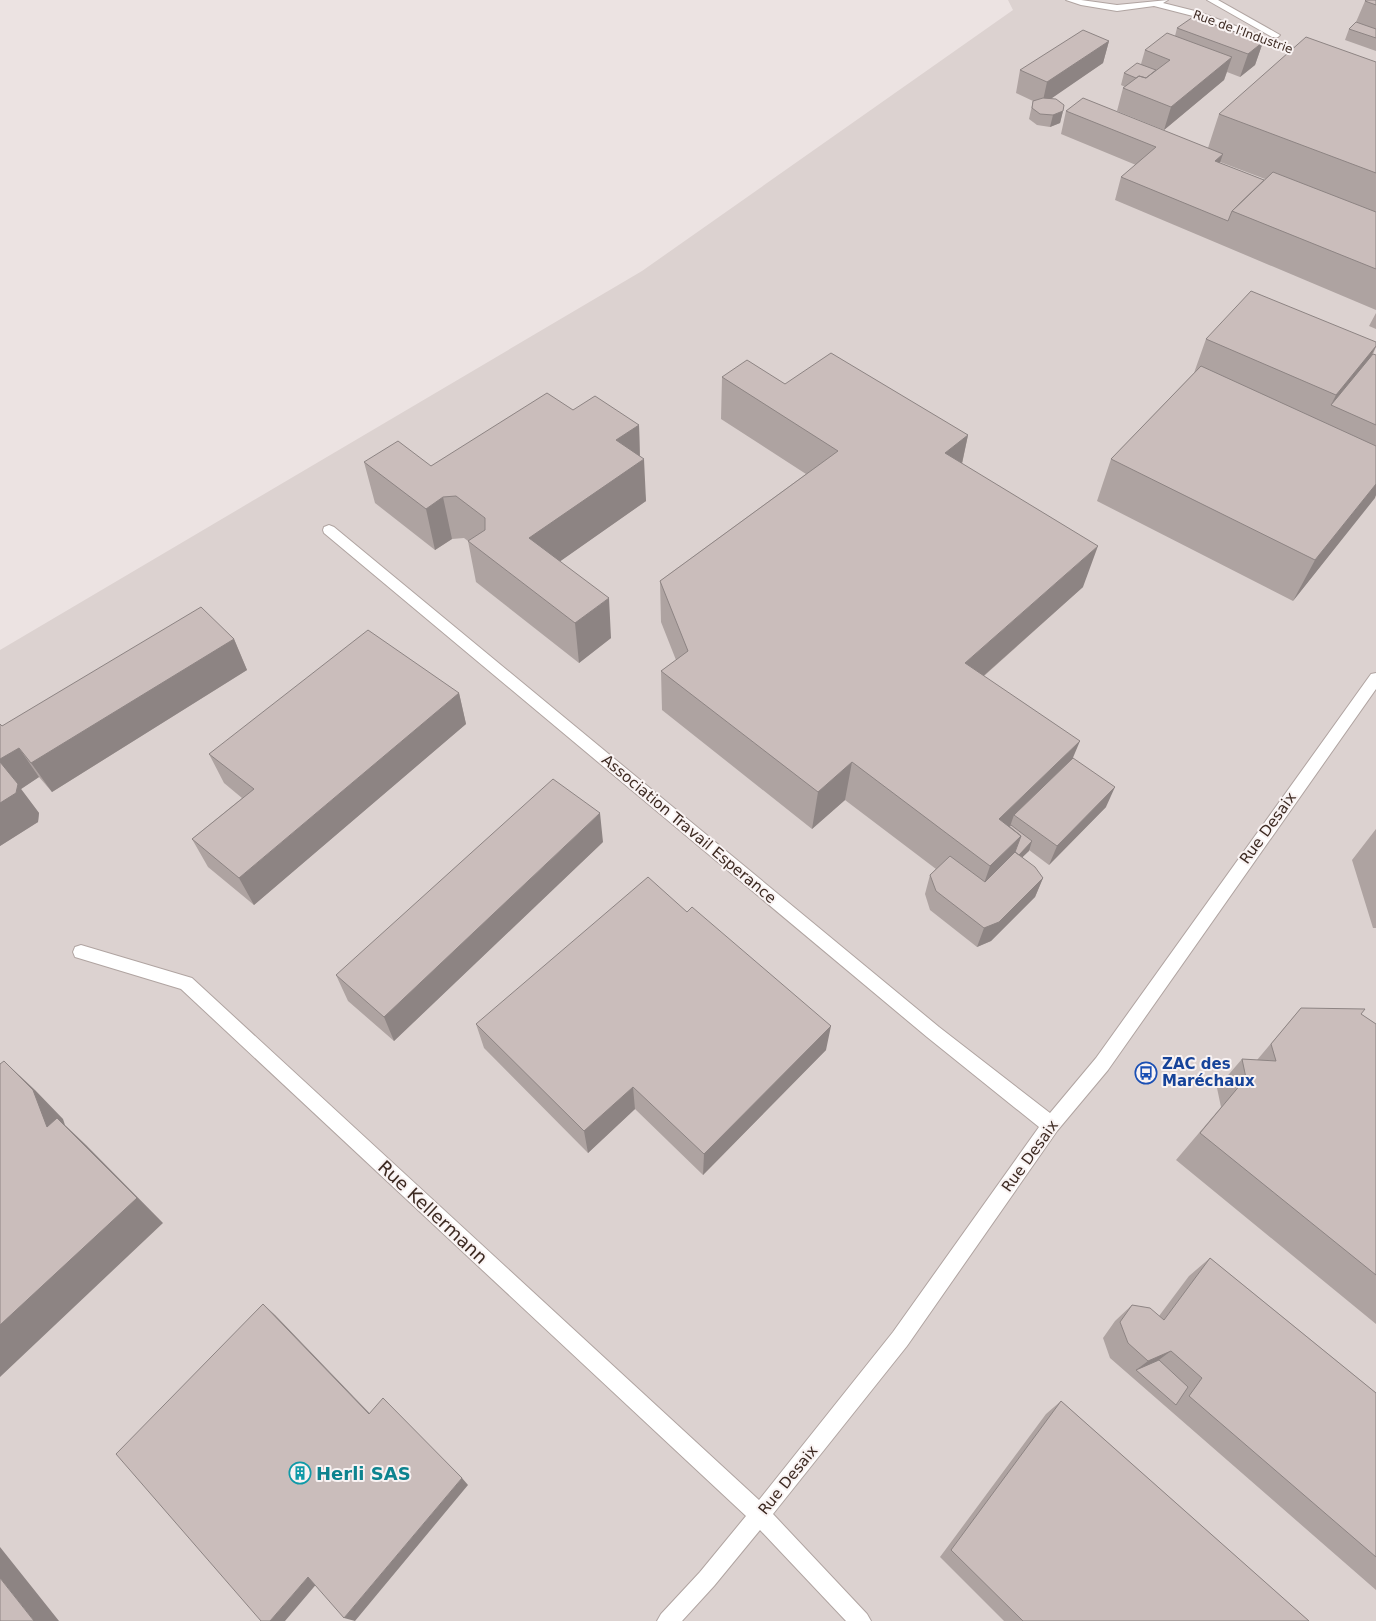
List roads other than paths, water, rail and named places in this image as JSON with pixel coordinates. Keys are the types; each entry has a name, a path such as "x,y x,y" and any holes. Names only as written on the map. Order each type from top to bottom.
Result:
{"street":[{"name":"Rue de l'Industrie","path":"1070,0 1116,8 1159,2 1323,59 1211,0"},
{"name":"Association Travail Esperance","path":"329,530 933,1032 1052,1125"},
{"name":"Rue Desaix","path":"668,1621 707,1579 760,1515 900,1339 1052,1125 1102,1064 1376,678"},
{"name":"Rue Kellermann","path":"81,952 186,983 760,1515 860,1621"}],"place":[{"name":"ZAC des Maréchaux","path":"1146,1073"},
{"name":"Herli SAS","path":"300,1473"}]}
